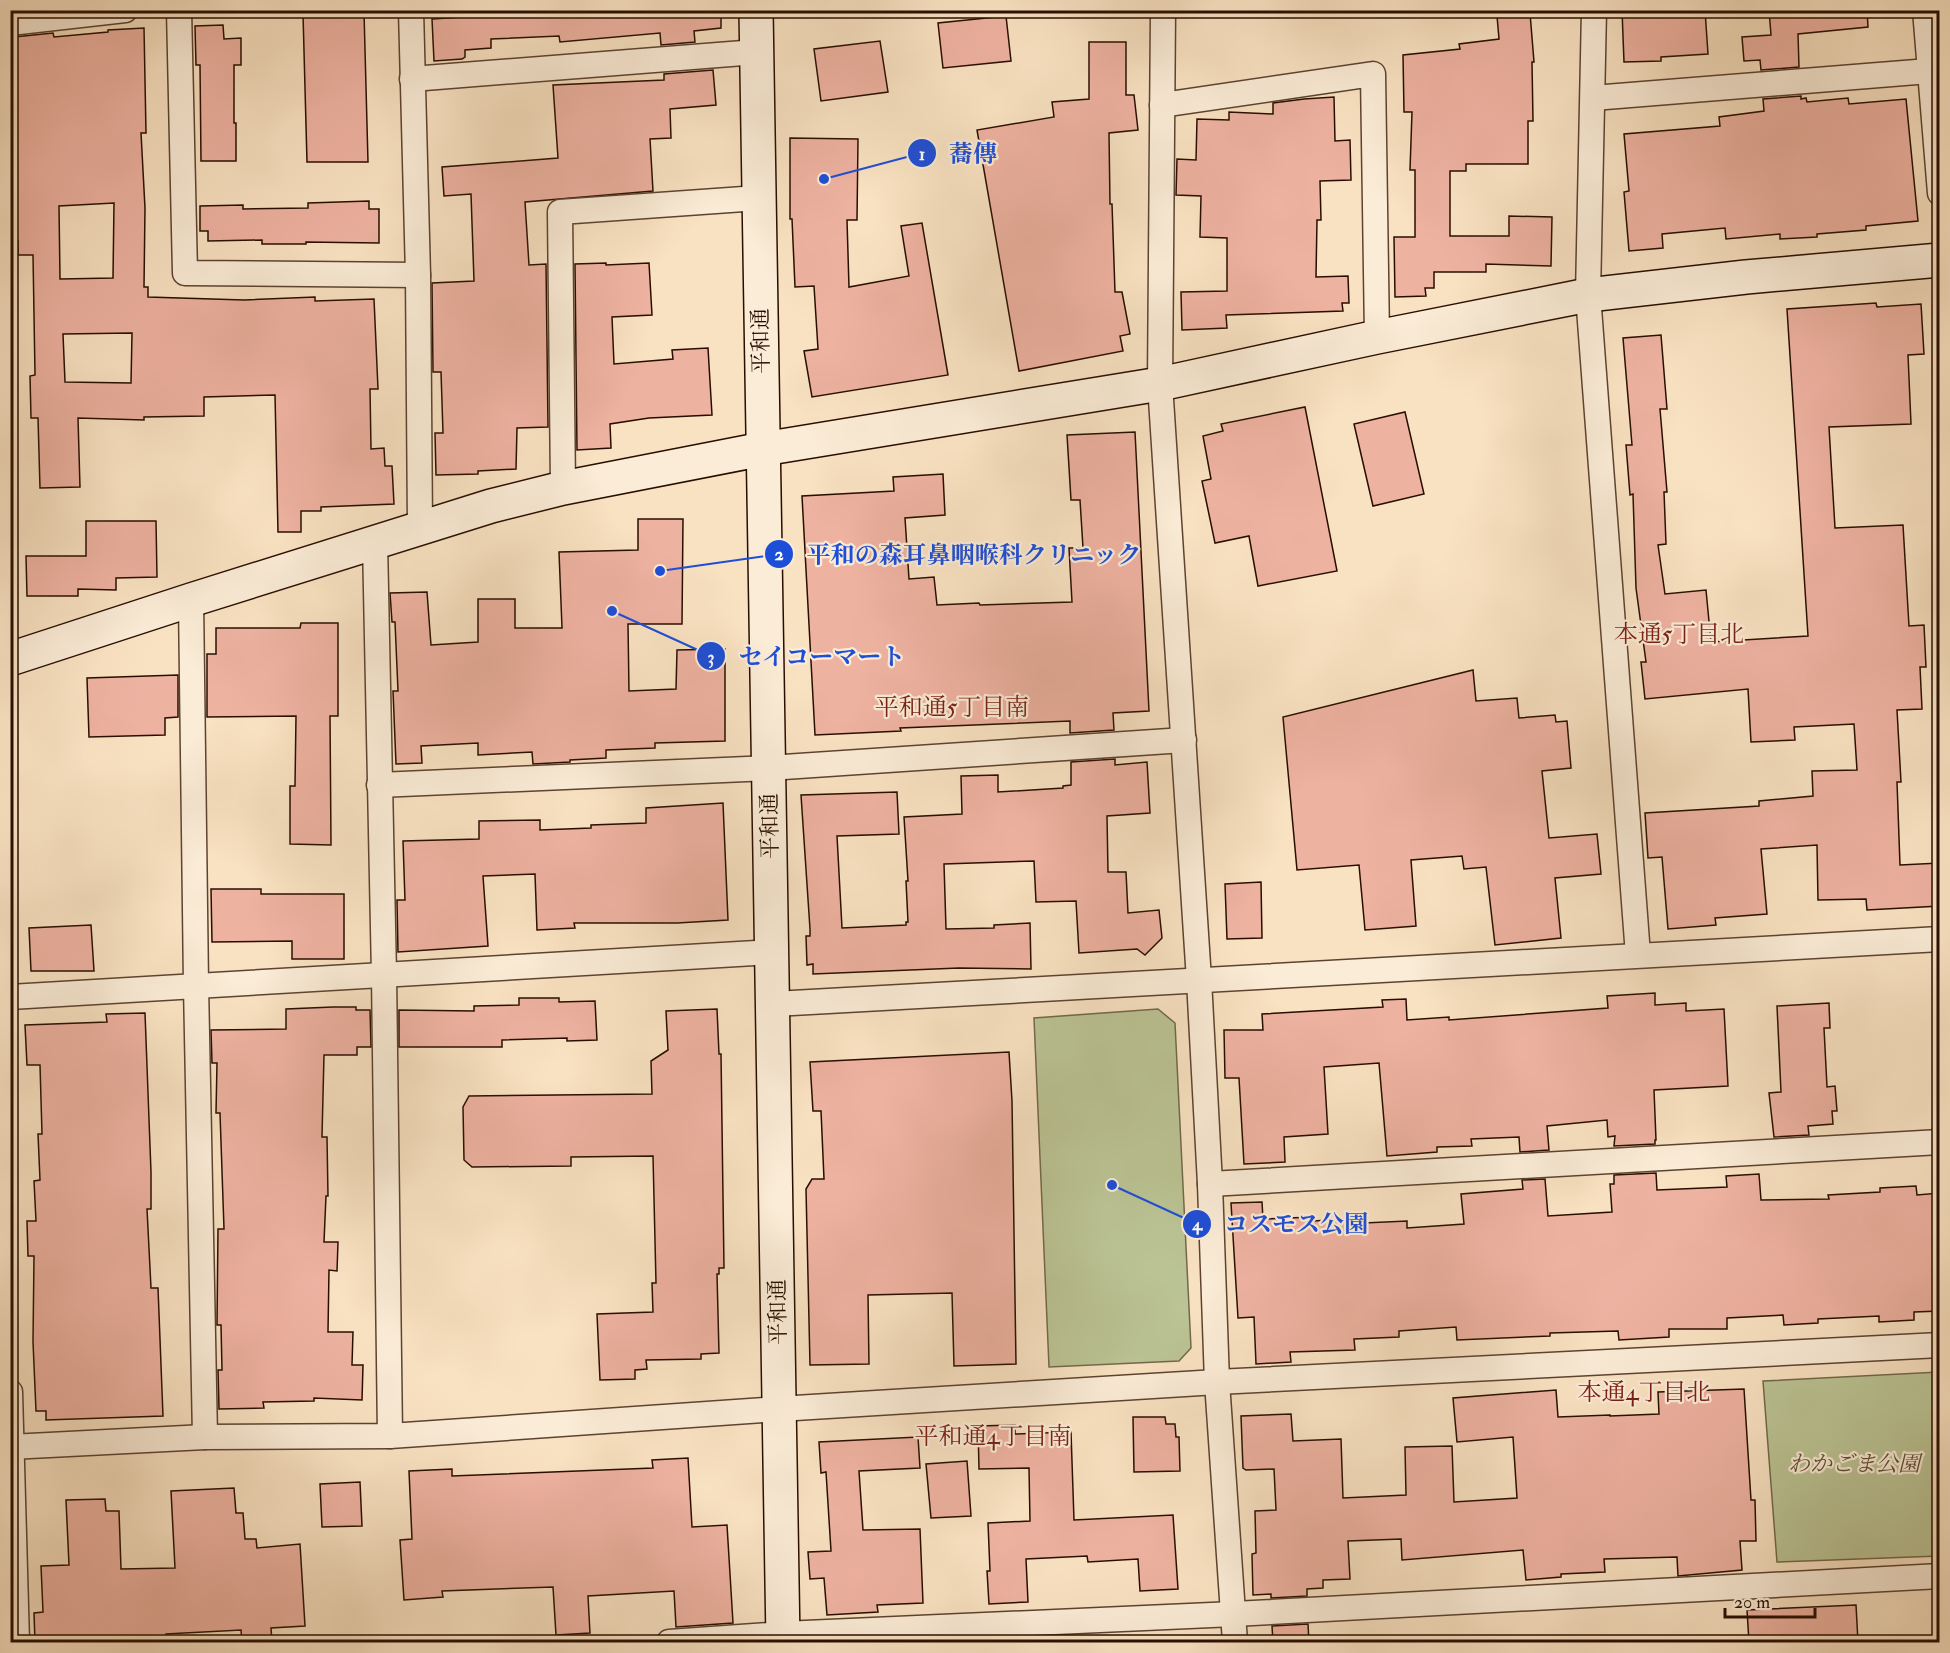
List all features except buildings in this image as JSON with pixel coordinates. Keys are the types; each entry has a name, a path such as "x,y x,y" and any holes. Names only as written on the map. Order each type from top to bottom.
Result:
{"street":[{"path":"10,23 125,10"},
{"path":"179,10 185,273 418,275"},
{"path":"411,10 418,275 420,528"},
{"name":"平和通","path":"756,10 783,1638"},
{"path":"1163,10 1160,384 1199,980 1210,1184 1217,1382 1235,1642"},
{"path":"1594,10 1588,295 1638,955"},
{"path":"1926,10 1940,193"},
{"path":"412,79 756,52"},
{"path":"1593,98 1929,71"},
{"path":"1162,105 1373,74 1377,337"},
{"path":"563,488 560,212 758,198"},
{"path":"10,659 420,528 563,488 763,449 1160,384 1377,337 1588,295 1746,277 1940,260"},
{"path":"375,542 390,1437"},
{"path":"191,600 205,1437"},
{"path":"379,785 769,768 1184,740"},
{"path":"774,1004 1940,939"},
{"path":"10,997 772,952"},
{"path":"1210,1184 1940,1143"},
{"path":"11,1447 205,1437 390,1437 779,1409 1217,1382 1940,1345"},
{"path":"10,1392 17,1642"},
{"path":"669,1642 783,1638 1940,1576"}],"green space":[{"path":"1158,1009 1175,1023 1191,1348 1179,1361 1049,1367 1034,1018"},
{"name":"わかごま公園","path":"1939,1372 1939,1556 1777,1562 1763,1381"}],"place":[{"name":"蕎傳","path":"824,179"},
{"name":"平和の森耳鼻咽喉科クリニック","path":"660,571"},
{"name":"セイコーマート","path":"612,611"},
{"name":"コスモス公園","path":"1112,1185"}],"district":[{"name":"本通5丁目北","path":"1679,634"},
{"name":"平和通5丁目南","path":"952,707"},
{"name":"本通4丁目北","path":"1644,1392"},
{"name":"平和通4丁目南","path":"993,1436"}]}
